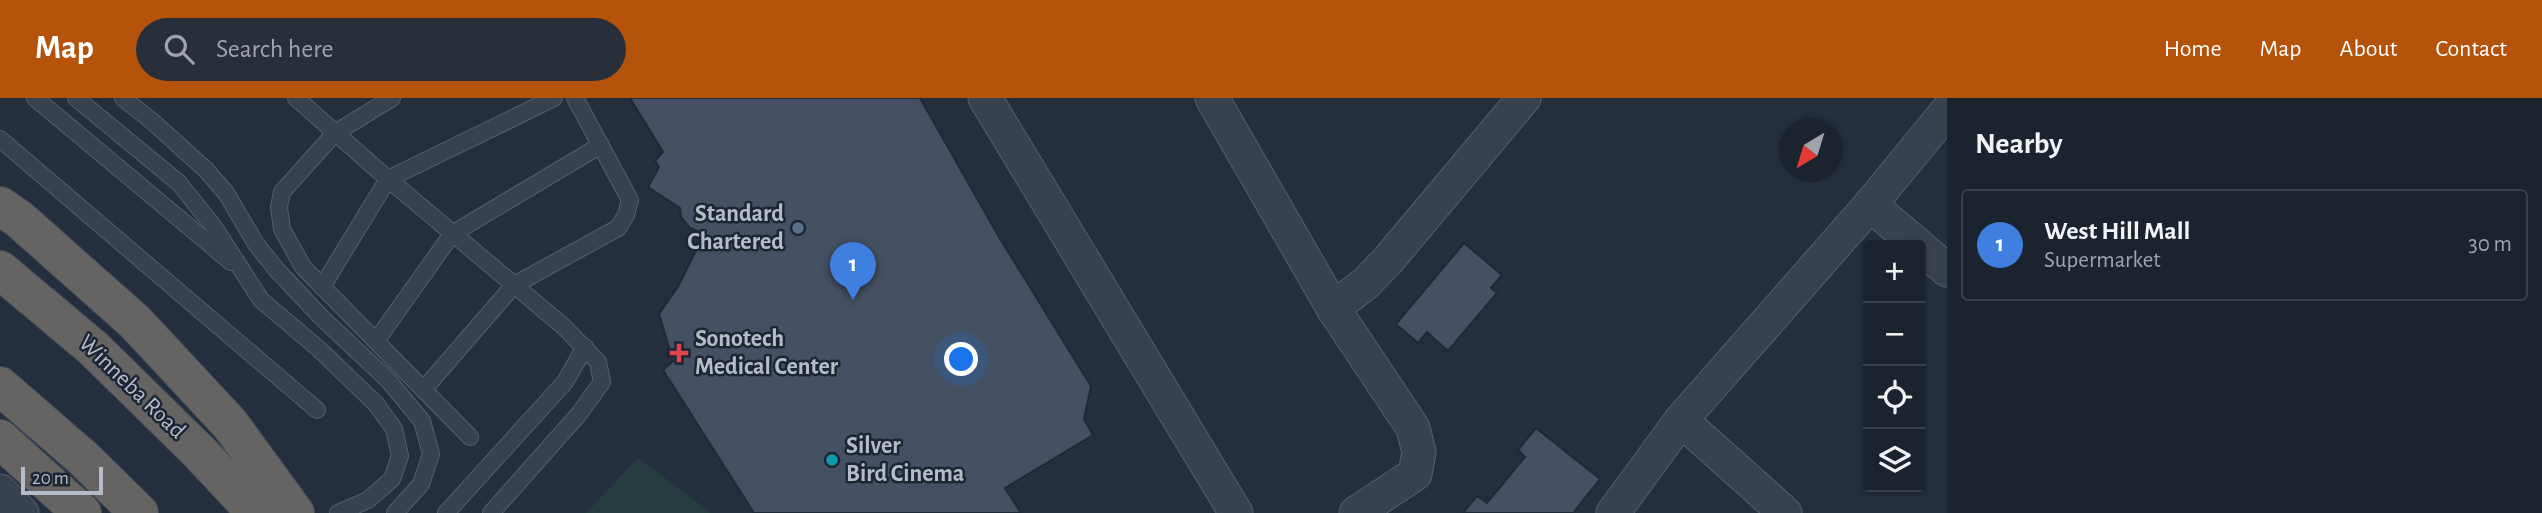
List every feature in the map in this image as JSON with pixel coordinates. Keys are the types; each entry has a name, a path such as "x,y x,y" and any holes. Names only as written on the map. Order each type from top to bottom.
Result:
{"highway":[{"path":"0,206 19,219 135,322 230,424 295,513"},
{"name":"Winneba Road","path":"0,270 93,348 200,453 256,513"},
{"path":"0,386 83,458 139,513"},
{"path":"0,439 82,513"}],"street":[{"path":"985,98 1236,513"},
{"path":"1212,98 1333,308 1413,428 1419,452 1415,474 1356,513"},
{"path":"1333,308 1366,284 1389,259 1524,98"},
{"path":"1613,513 1681,420 1870,205 1947,111"},
{"path":"1870,205 1912,240"},
{"path":"1926,252 1947,270"},
{"path":"1681,420 1785,513"},
{"path":"0,491 22,513"}],"lane":[{"path":"35,98 246,275"},
{"path":"76,98 179,183 214,227 261,300 319,349 376,404 394,429 400,456 393,479 368,500 338,513"},
{"path":"123,98 206,170 226,193 256,244 276,269 321,317 388,380 422,421 431,454 421,484 395,513"},
{"path":"296,98 585,347 598,362 602,382 579,414 491,513"},
{"path":"391,98 335,132 282,192 279,206 282,229 303,267 470,437"},
{"path":"322,287 388,179 554,98"},
{"path":"424,390 514,285 618,228 626,215 630,200 575,98"},
{"path":"0,139 317,410"},
{"path":"376,341 452,234 601,145"},
{"path":"446,513 565,382 585,347"}],"green space":[{"path":"638,458 711,513 586,513"}],"building":[{"path":"630,98 920,98 999,237 1091,386 1084,419 1093,435 1005,488 1021,513 754,513 663,370 673,361 659,314 679,285 704,234 690,228 681,217 680,208 648,187 659,167 655,161 663,152"},
{"path":"1464,243 1502,275 1491,288 1497,293 1448,351 1427,332 1418,343 1396,324"},
{"path":"1536,428 1600,479 1573,513 1463,513 1477,496 1487,503 1525,457 1518,450"}],"place":[{"name":"Standard Chartered","path":"798,228"},
{"name":"West Hill Mall","path":"853,300"},
{"name":"Sonotech Medical Center","path":"679,353"},
{"name":"Silver Bird Cinema","path":"832,460"}]}
